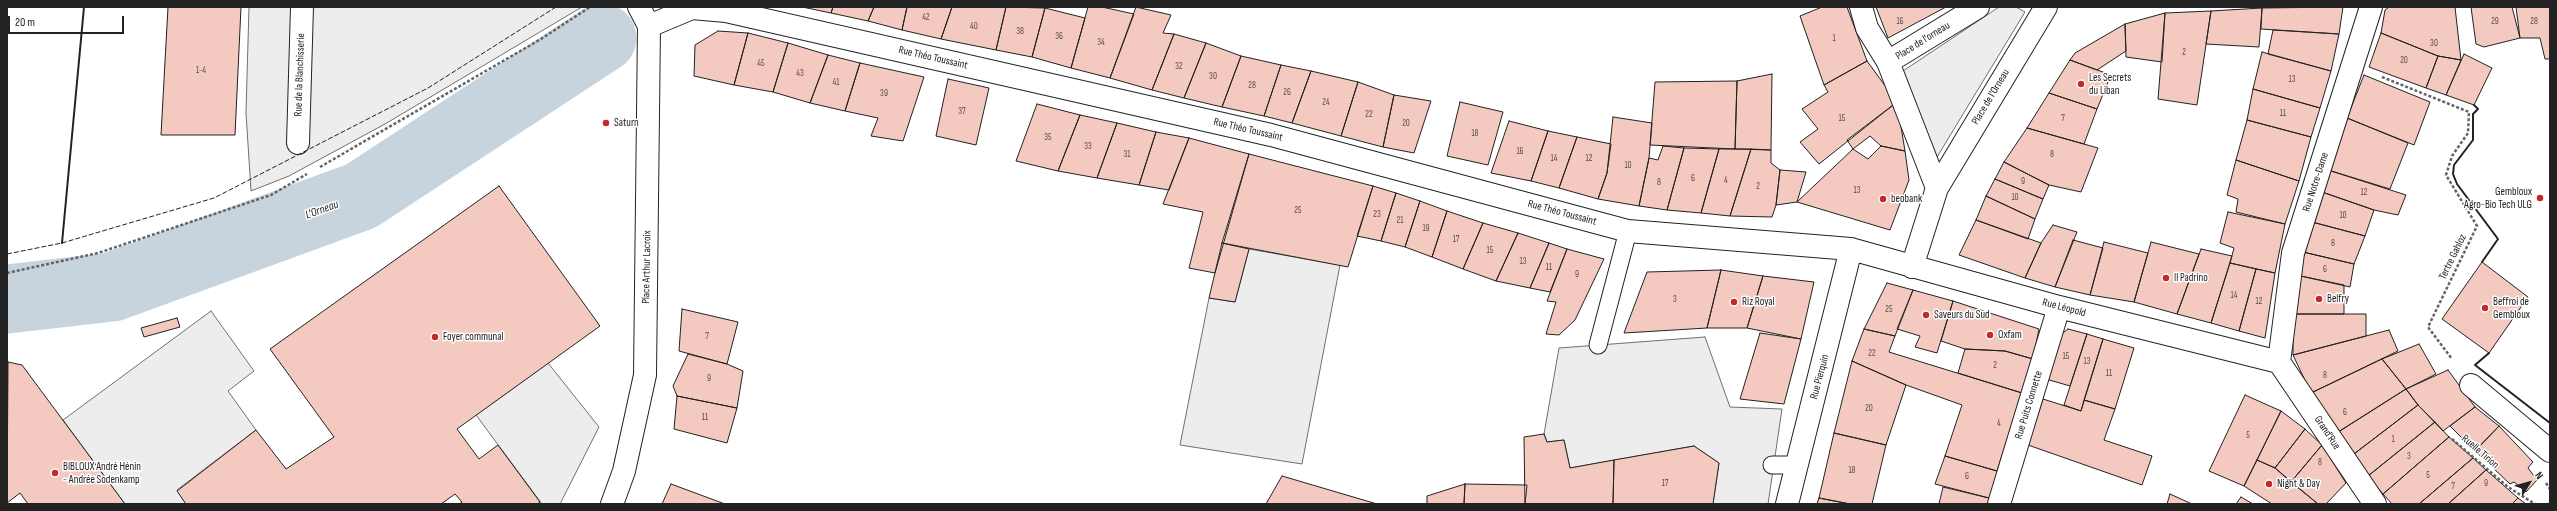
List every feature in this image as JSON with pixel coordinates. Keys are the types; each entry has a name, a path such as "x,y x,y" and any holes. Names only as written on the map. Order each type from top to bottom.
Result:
{"street":[{"name":"Rue de la Blanchisserie","path":"298,143 302,7"},
{"name":"Place de l'Orneau","path":"1860,7 1867,28 1888,62 1937,188"},
{"name":"Place de l'orneau","path":"1888,62 1978,7"},
{"name":"Rue Notre-Dame","path":"2279,362 2293,253 2354,66 2371,7"},
{"name":"Rue Théo Toussaint","path":"644,16 692,8 726,11 1271,135 1628,231 1851,249"},
{"name":"Place de l'Orneau","path":"1912,267 1937,188 2042,8"},
{"name":"Place Arthur Lacroix","path":"612,504 624,471 645,375 644,16"},
{"name":"Rue Léopold","path":"1851,249 2059,307 2279,362"},
{"name":"Rue Pierquin","path":"1787,504 1851,249"},
{"name":"Rue Puits Connette","path":"1999,504 2059,307"},
{"name":"Grand'Rue","path":"2279,362 2375,504"},
{"path":"2472,385 2550,451"}],"lane":[{"path":"1598,345 1628,231"},
{"path":"1772,465 1796,465"}],"path":[{"name":"Tertre Gahloz","path":"2354,66 2469,112 2468,133 2452,156 2446,175 2477,226 2428,327 2472,385"},
{"name":"Ruelle Tirion","path":"2452,439 2508,487 2535,504"}],"shaded area":[{"path":"249,7 582,7 385,124 289,176 251,191 246,113"},
{"path":"1999,7 2016,7 2025,12 1937,157 1903,71"},
{"path":"1249,249 1340,265 1302,464 1180,445 1209,298 1235,302"},
{"path":"211,311 254,371 228,391 256,430 177,490 186,504 125,504 63,420"},
{"path":"1705,337 1730,407 1782,409 1768,504 1713,504 1719,463 1694,446 1570,468 1564,440 1547,442 1544,434 1559,348"},
{"path":"548,363 599,427 560,504 542,504 476,415"}],"building":[{"path":"168,7 241,7 235,135 161,135"},
{"path":"802,7 833,7 831,13"},
{"path":"833,7 874,7 868,21 831,13"},
{"path":"874,7 907,7 902,30 868,21"},
{"path":"907,7 952,7 941,39 902,30"},
{"path":"952,7 1006,7 996,50 941,39"},
{"path":"1006,7 1045,8 1032,57 996,50"},
{"path":"1088,7 1102,7 1134,14 1110,78 1071,68"},
{"path":"1136,7 1171,15 1163,33 1174,34 1152,90 1110,78"},
{"path":"1822,7 1847,7 1867,61 1824,85 1800,16"},
{"path":"1876,7 1946,7 1888,38"},
{"path":"2343,7 2339,34 2261,29 2262,8"},
{"path":"2389,7 2455,7 2461,60 2438,56 2381,33 2385,10"},
{"path":"2471,7 2512,7 2520,38 2484,47 2476,44"},
{"path":"2516,7 2550,7 2550,59 2545,59 2540,38 2520,38"},
{"path":"1045,8 1085,18 1071,68 1032,57"},
{"path":"2262,8 2259,47 2206,44 2211,11"},
{"path":"2211,11 2197,105 2158,99 2165,13"},
{"path":"2165,13 2162,62 2126,57 2125,24"},
{"path":"2125,24 2126,51 2097,70 2070,60 2075,53"},
{"path":"2273,30 2339,34 2331,71 2268,54"},
{"path":"718,31 748,33 734,85 694,76 695,45"},
{"path":"748,33 788,43 773,92 734,85"},
{"path":"2381,33 2438,56 2426,88 2369,67"},
{"path":"1174,34 1206,43 1184,98 1152,90"},
{"path":"788,43 828,55 810,103 773,92"},
{"path":"1206,43 1241,56 1222,107 1184,98"},
{"path":"2262,52 2331,71 2320,108 2253,89"},
{"path":"2464,54 2492,68 2474,105 2446,95"},
{"path":"828,55 860,63 845,111 810,103"},
{"path":"1241,56 1281,65 1264,116 1222,107"},
{"path":"2438,56 2461,60 2446,95 2426,88"},
{"name":"Les Secrets du Liban","path":"2070,60 2111,75 2097,109 2049,93"},
{"path":"1867,61 1897,102 1819,164 1800,142 1818,129 1802,109 1828,92 1824,85"},
{"path":"860,63 924,77 903,141 871,136 878,118 845,111"},
{"path":"1281,65 1311,71 1292,123 1264,116"},
{"path":"1311,71 1358,82 1341,136 1292,123"},
{"path":"1772,74 1771,150 1735,149 1737,81"},
{"path":"2364,75 2430,102 2414,145 2347,118"},
{"path":"948,79 989,88 976,145 936,136"},
{"path":"1737,81 1735,149 1650,145 1655,82"},
{"path":"1358,82 1394,95 1383,147 1341,136"},
{"path":"2253,89 2320,108 2311,137 2247,120"},
{"path":"2049,93 2097,109 2084,144 2027,128"},
{"path":"1394,95 1431,101 1414,153 1383,147"},
{"path":"1460,102 1503,112 1488,165 1447,156"},
{"path":"1897,102 1905,151 1881,146 1870,136 1853,149 1847,140"},
{"path":"1037,104 1080,115 1058,171 1016,161"},
{"path":"1080,115 1117,123 1097,178 1058,171"},
{"path":"1613,117 1652,123 1649,158 1639,206 1598,199 1607,173"},
{"path":"2347,118 2408,143 2390,189 2328,170"},
{"path":"2247,120 2311,137 2299,181 2236,160"},
{"path":"1509,121 1548,131 1531,181 1491,173"},
{"path":"1117,123 1156,132 1139,185 1097,178"},
{"path":"2027,128 2098,148 2081,192 2049,185 2004,162"},
{"path":"1548,131 1577,137 1559,188 1531,181"},
{"path":"1156,132 1189,138 1169,190 1139,185"},
{"path":"1577,137 1611,144 1607,173 1598,199 1559,188"},
{"path":"1189,138 1249,154 1215,273 1189,268 1203,212 1163,204"},
{"path":"1663,146 1684,148 1667,210 1639,206 1649,158 1658,160"},
{"path":"1881,146 1905,151 1909,180 1890,230 1797,202 1853,149 1868,159"},
{"path":"1684,148 1719,149 1701,213 1667,210"},
{"path":"1719,149 1751,149 1730,216 1701,213"},
{"path":"1751,149 1771,150 1771,163 1780,170 1776,205 1772,217 1730,216"},
{"path":"1249,154 1373,186 1348,267 1222,243"},
{"path":"2236,160 2299,181 2285,224 2236,212 2238,199 2227,195"},
{"path":"2004,162 2049,185 2043,199 1995,179"},
{"path":"1780,170 1806,172 1797,202 1776,205"},
{"path":"2328,170 2406,195 2398,215 2374,210 2322,192"},
{"path":"1995,179 2043,199 2035,219 1986,196"},
{"name":"Foyer communal","path":"499,186 600,326 457,429 479,459 498,445 540,502 537,504 459,504 462,502 455,494 441,504 186,504 177,491 256,430 286,469 334,437 270,349"},
{"path":"1373,186 1396,193 1381,241 1357,236"},
{"path":"2322,192 2374,210 2365,236 2312,222"},
{"path":"1396,193 1420,201 1405,247 1381,241"},
{"path":"1986,196 2035,219 2028,239 1976,220"},
{"path":"1420,201 1447,211 1432,257 1405,247"},
{"path":"1447,211 1483,223 1463,269 1432,257"},
{"path":"2228,212 2285,224 2275,273 2230,263 2234,248 2220,243"},
{"path":"1976,220 2041,243 2025,278 1959,255"},
{"path":"2312,222 2365,236 2354,264 2303,252"},
{"path":"1483,223 1518,233 1496,281 1463,269"},
{"path":"2053,225 2077,232 2055,287 2025,278 2041,243"},
{"path":"1518,233 1549,243 1530,288 1496,281"},
{"path":"2073,240 2103,248 2090,295 2055,287"},
{"path":"2104,242 2148,253 2134,302 2090,295"},
{"name":"Il Padrino","path":"2151,242 2199,254 2177,314 2134,302"},
{"path":"1222,243 1249,249 1235,302 1209,298"},
{"path":"1549,243 1567,249 1550,292 1530,288"},
{"path":"1567,249 1604,259 1575,320 1559,335 1546,334 1556,302 1547,301"},
{"path":"2201,249 2232,256 2211,323 2177,314"},
{"path":"2303,252 2354,264 2350,287 2296,275"},
{"name":"Beffroi de Gembloux","path":"2482,262 2528,297 2489,353 2442,319"},
{"path":"2230,263 2256,269 2239,331 2211,323"},
{"path":"2256,269 2275,273 2265,338 2239,331"},
{"name":"Riz Royal","path":"1721,270 1763,276 1747,328 1707,328"},
{"path":"1721,270 1707,328 1624,333 1647,272"},
{"name":"Belfry","path":"2296,275 2344,285 2344,314 2293,314"},
{"path":"1763,276 1814,282 1801,339 1747,328"},
{"path":"1887,283 1913,290 1895,336 1864,329"},
{"name":"Saveurs du Sud","path":"1913,290 1953,301 1937,353 1915,347 1920,336 1897,329"},
{"name":"Oxfam","path":"1953,301 2039,329 2033,359 2005,351 1965,349 1941,341"},
{"path":"682,309 738,322 727,364 679,351"},
{"path":"2293,314 2366,314 2366,336 2293,355"},
{"path":"177,318 180,327 144,337 141,328"},
{"path":"1864,329 1895,336 1889,352 2022,393 1997,471 1945,456 1962,405 1906,385 1852,361"},
{"path":"2068,329 2087,334 2070,386 2046,379 2060,335"},
{"path":"2389,330 2398,351 2311,393 2293,355"},
{"path":"1760,333 1801,339 1784,404 1740,399"},
{"path":"2087,334 2103,339 2081,411 2064,405"},
{"path":"2103,339 2134,348 2115,409 2084,400"},
{"path":"2419,344 2436,374 2406,389 2382,359"},
{"path":"1965,349 2005,351 2033,359 2022,393 1958,373"},
{"path":"688,354 727,364 743,371 737,408 677,396 673,386"},
{"path":"2382,359 2406,389 2335,434 2311,393"},
{"path":"1852,361 1906,385 1886,445 1834,433"},
{"path":"8,362 22,365 125,504 28,504 20,493 7,503"},
{"path":"2448,370 2475,407 2443,431 2418,405 2406,389"},
{"path":"2406,389 2418,405 2350,457 2335,434"},
{"path":"2245,395 2281,411 2244,486 2209,471"},
{"path":"677,396 737,408 727,443 674,429"},
{"path":"2043,399 2081,411 2084,400 2115,409 2104,440 2152,456 2142,485 2028,445"},
{"path":"2418,405 2435,422 2368,476 2350,457"},
{"path":"2475,407 2499,426 2475,451 2450,426"},
{"path":"2281,411 2305,429 2275,468 2257,460"},
{"path":"2435,422 2449,437 2383,494 2368,476"},
{"path":"2499,426 2533,462 2528,468 2537,480 2526,492 2514,482 2510,484 2475,451"},
{"path":"2305,429 2322,445 2291,482 2275,468"},
{"path":"1834,433 1886,445 1872,504 1850,504 1819,498"},
{"path":"1544,434 1547,442 1564,440 1570,468 1614,460 1613,504 1525,504 1524,437"},
{"path":"2449,437 2473,458 2419,504 2392,504 2383,494"},
{"path":"2322,445 2346,483 2326,504 2318,504 2291,482"},
{"path":"1694,446 1719,463 1713,504 1613,504 1614,460"},
{"path":"1945,456 1997,471 1993,499 1935,484"},
{"path":"2473,458 2486,470 2448,504 2419,504"},
{"name":"Night & Day","path":"2257,460 2275,468 2318,504 2272,504 2244,486"},
{"path":"2486,470 2518,498 2512,504 2448,504"},
{"path":"1282,476 1377,504 1266,504"},
{"path":"671,484 725,504 662,504"},
{"path":"1465,484 1527,485 1525,504 1464,504"},
{"path":"1465,484 1464,504 1427,504 1427,496"},
{"path":"1943,487 1993,499 1992,504 1939,504"},
{"path":"2170,494 2192,504 2167,504"},
{"path":"2241,497 2253,504 2236,504"},
{"path":"1819,498 1850,504 1817,504"},
{"path":"2518,498 2526,504 2512,504"}],"waterway":[{"name":"L'Orneau","path":"7,299 112,287 361,196 602,38"}],"fence":[{"path":"7,254 62,243 214,198 428,88 556,7"}],"wall":[{"path":"62,243 84,7"},
{"path":"2474,105 2478,109 2473,114 2473,140 2454,165 2453,174 2457,184 2498,239 2482,262"},
{"path":"2489,353 2475,365 2550,423"}],"place":[{"name":"Les Secrets du Liban","path":"2081,84"},
{"name":"Saturn","path":"606,123"},
{"name":"Gembloux Agro-Bio Tech ULG","path":"2540,198"},
{"name":"beobank","path":"1883,199"},
{"name":"Il Padrino","path":"2166,278"},
{"name":"Belfry","path":"2319,299"},
{"name":"Riz Royal","path":"1734,302"},
{"name":"Beffroi de Gembloux","path":"2485,308"},
{"name":"Saveurs du Sud","path":"1926,315"},
{"name":"Oxfam","path":"1990,335"},
{"name":"Foyer communal","path":"435,337"},
{"name":"BIBLOUX André Hénin - Andrée Sodenkamp","path":"55,473"},
{"name":"Night & Day","path":"2269,484"}]}
